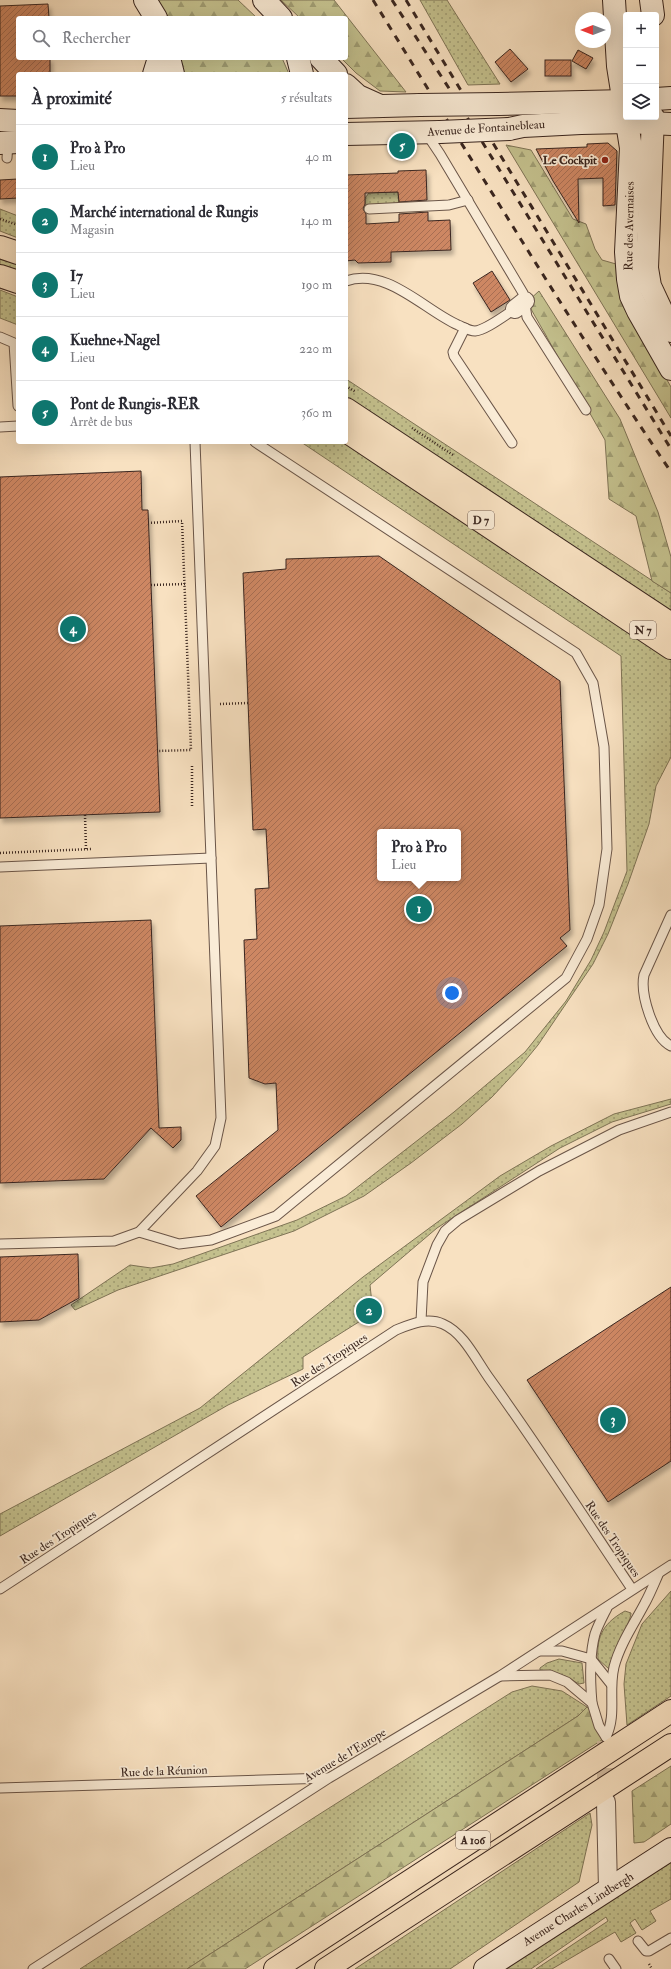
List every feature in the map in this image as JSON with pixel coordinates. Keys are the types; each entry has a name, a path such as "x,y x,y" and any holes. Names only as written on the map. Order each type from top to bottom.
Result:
{"highway":[{"path":"0,247 16,252"},
{"path":"0,276 16,281"},
{"name":"D 7","path":"348,411 616,587"},
{"name":"D 7","path":"348,432 615,611"},
{"name":"N 7","path":"616,587 671,624"},
{"name":"N 7","path":"615,611 671,648"},
{"name":"A 106","path":"275,1969 671,1711"},
{"name":"A 106","path":"326,1969 671,1746"}],"main road":[{"path":"145,0 155,16"},
{"path":"264,0 279,16"},
{"name":"Rue des Avernaises","path":"614,0 618,61 623,95"},
{"path":"154,72 158,60"},
{"path":"169,60 172,72"},
{"path":"298,60 302,72"},
{"path":"322,60 334,72"},
{"path":"348,87 358,96 379,106"},
{"path":"659,100 671,98"},
{"path":"348,107 498,104 623,108"},
{"name":"Avenue de Fontainebleau","path":"348,134 509,129 623,108"},
{"name":"Rue des Avernaises","path":"627,120 631,148 626,252 631,296 671,369"},
{"name":"Rue des Avernaises","path":"659,122 647,268 650,286 671,331"},
{"name":"Avenue Charles Lindbergh","path":"485,1969 671,1849"}],"street":[{"path":"606,1802 608,1889"}],"lane":[{"path":"348,281 376,280 387,283 445,319 473,331 480,330 520,305 523,293 468,200 432,132"},
{"path":"369,209 449,205 468,200"},
{"path":"520,305 586,410"},
{"path":"465,328 453,352 454,356 512,443"},
{"path":"0,337 14,343 16,374"},
{"path":"0,427 16,426"},
{"path":"0,1244 114,1240 139,1232 197,1171 215,1146 222,1118 195,444"},
{"path":"139,1232 179,1244 211,1240 276,1216 566,978 587,939 599,905 607,849 604,747 593,683 576,653 258,444"},
{"path":"0,867 211,858"},
{"path":"671,915 644,975 642,984 653,1021 665,1043 671,1046"},
{"path":"421,1321 424,1282 437,1245 445,1231 546,1168 619,1130 671,1112"},
{"name":"Rue des Tropiques","path":"0,1589 360,1352 396,1330 421,1321 442,1324 456,1331 504,1398 632,1589"},
{"name":"Avenue de l'Europe","path":"33,1969 329,1778 500,1676 607,1608 632,1589 658,1575 671,1565"},
{"path":"607,1608 595,1634 590,1676 592,1703 599,1726 606,1737 612,1724 611,1684 615,1666 628,1633 646,1603 658,1575"},
{"path":"540,1651 562,1651 591,1659 611,1684"},
{"path":"500,1676 550,1675 568,1682 592,1703"},
{"name":"Rue de la Réunion","path":"0,1788 329,1778"},
{"path":"638,1941 642,1948 649,1951 671,1938"},
{"path":"609,1958 616,1969"}],"path":[{"path":"0,219 16,224"},
{"path":"148,523 182,521 191,750 157,752"},
{"path":"151,585 184,584"},
{"path":"220,704 248,703"},
{"path":"192,766 192,806"},
{"path":"85,815 86,849"},
{"path":"650,1964 652,1969"}],"green space":[{"path":"155,0 238,0 255,16 167,16"},
{"path":"281,0 334,0 347,16 298,16"},
{"path":"420,0 447,0 500,84 468,85"},
{"path":"348,18 406,92 380,91 356,73 343,60 348,60"},
{"path":"172,60 283,60 288,72 176,72"},
{"path":"506,145 531,150 573,219 586,224 595,249 602,260 616,264 625,306 671,387 671,418"},
{"path":"398,192 399,205 365,206 365,198 369,193"},
{"path":"0,209 16,215 16,237 0,231"},
{"path":"0,254 16,259 16,275 0,270"},
{"path":"0,290 16,296 16,324 0,318"},
{"path":"539,291 620,419 658,512 671,557 671,593 652,581 636,516 609,499 605,440 527,302"},
{"path":"348,380 671,593 671,613 479,483 348,400"},
{"path":"304,444 348,444 671,656 671,757 656,786 649,824 628,884 608,934 593,964 538,1045 492,1097 462,1124 411,1163 364,1196 294,1231 118,1290 75,1310 71,1305 130,1265 151,1268 173,1264 297,1220 346,1196 454,1112 525,1052 566,1001 591,960 604,932 627,871 621,656"},
{"path":"671,1099 671,1104 612,1122 560,1148 437,1228 370,1285 373,1313 303,1357 303,1369 228,1405 0,1536 0,1514 200,1408 363,1277 500,1176 551,1146 614,1114"},
{"path":"671,1591 671,1696 627,1725 624,1684 626,1664 642,1624"},
{"path":"625,1611 631,1613 631,1616 609,1669 598,1659 600,1636 612,1620"},
{"path":"559,1659 582,1663 584,1683 579,1684 565,1676 540,1670 540,1668 547,1663"},
{"path":"532,1686 562,1691 587,1707 578,1716 187,1969 80,1969 512,1692"},
{"path":"587,1707 597,1716 605,1738 245,1969 187,1969 578,1716"},
{"path":"671,1766 671,1824 644,1842 634,1843 632,1791"},
{"path":"590,1813 592,1825 579,1882 450,1969 355,1969"},
{"path":"671,1858 671,1899 650,1911 656,1921 642,1930 635,1919 630,1923 636,1933 621,1942 615,1932 552,1969 536,1969 608,1921 606,1917 531,1969 507,1969 530,1951"}],"building":[{"path":"48,4 49,16 16,16 16,60 50,60 50,72 16,72 16,96 0,96 0,6"},
{"path":"510,49 528,69 511,82 495,62"},
{"path":"578,50 593,58 586,69 572,61"},
{"path":"545,60 571,60 571,76 545,76"},
{"path":"608,143 617,151 615,205 603,206 603,178 578,179 579,223 553,181 536,149 587,147 587,144"},
{"path":"426,170 427,200 399,202 398,192 365,193 365,204 363,209 366,214 366,224 399,222 399,214 428,212 428,221 450,220 451,250 391,252 391,262 358,263 355,260 348,261 348,175 398,173 398,171"},
{"path":"16,179 16,198 0,199 0,180"},
{"path":"492,271 510,300 491,312 473,283"},
{"path":"141,471 142,510 148,510 160,812 0,818 0,477"},
{"path":"379,556 560,681 570,930 560,938 567,946 221,1227 196,1196 278,1130 276,1083 265,1084 249,1078 244,940 257,939 255,889 269,888 266,829 253,830 243,573 286,569 286,559"},
{"path":"151,920 159,1128 181,1127 181,1140 173,1148 151,1128 104,1179 0,1183 0,926"},
{"path":"78,1254 79,1298 39,1320 0,1322 0,1257"},
{"path":"671,1287 671,1461 608,1502 527,1380"}],"tunnel":[{"path":"606,1741 606,1797"}],"railway":[{"path":"373,0 594,356 671,472"},
{"path":"392,0 454,96 671,449"},
{"path":"406,0 671,436"}],"place":[{"name":"Pont de Rungis-RER","path":"402,146"},
{"name":"Le Cockpit","path":"605,160"},
{"name":"Kuehne+Nagel","path":"73,629"},
{"name":"Pro à Pro","path":"419,909"},
{"name":"Marché international de Rungis","path":"369,1311"},
{"name":"I7","path":"613,1420"}]}
